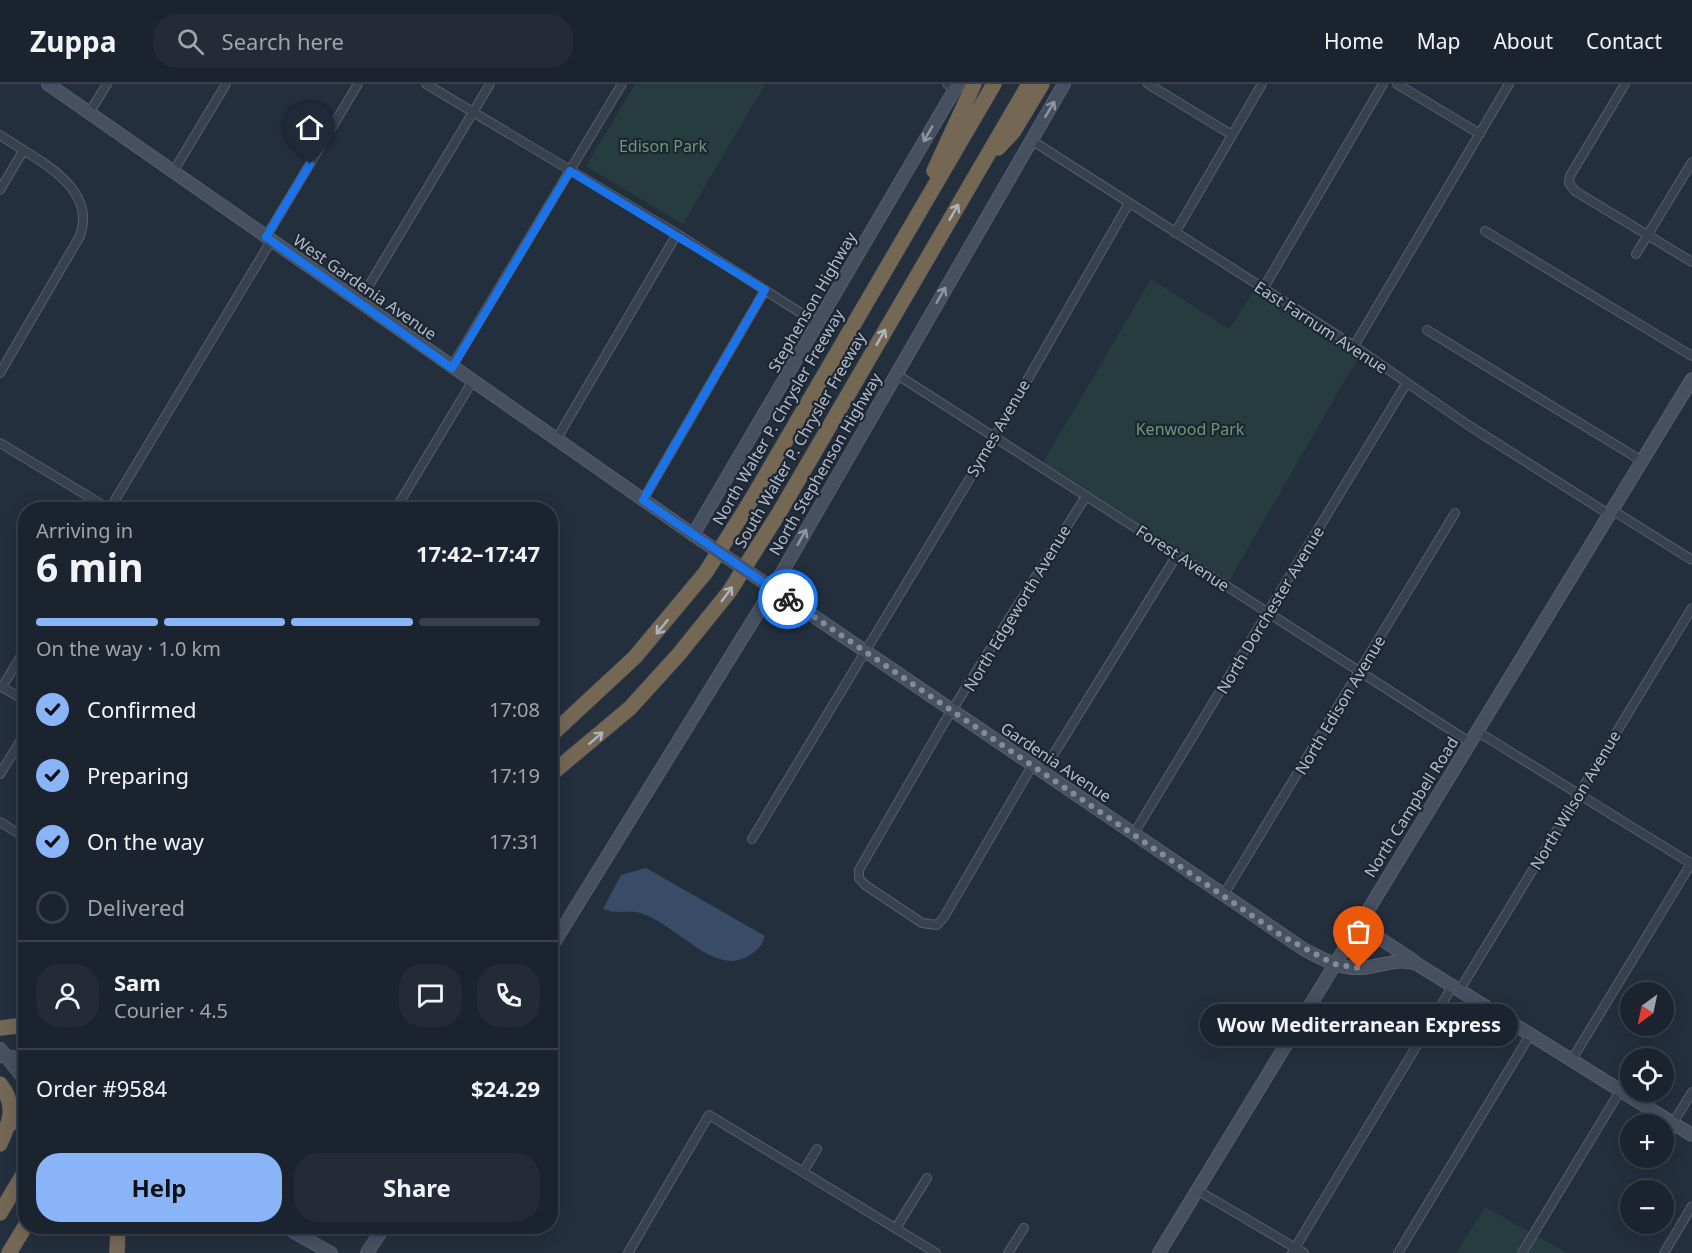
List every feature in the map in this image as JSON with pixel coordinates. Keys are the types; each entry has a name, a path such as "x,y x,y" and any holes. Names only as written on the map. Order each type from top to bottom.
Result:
{"highway":[{"path":"914,221 936,165 974,84"},
{"name":"North Walter P. Chrysler Freeway","path":"558,729 635,657 706,572 750,502 994,84"},
{"name":"South Walter P. Chrysler Freeway","path":"558,768 630,708 679,654 729,592 779,513 1029,84"},
{"path":"979,167 1013,132 1042,84"},
{"path":"0,1028 18,1026"},
{"path":"0,1084 11,1103 9,1125 0,1144"},
{"path":"9,1125 18,1118"},
{"path":"0,1213 18,1183"},
{"path":"9,1253 21,1234"}],"street":[{"name":"West Gardenia Avenue","path":"48,84 697,537"},
{"path":"89,113 107,84"},
{"path":"172,172 226,84"},
{"path":"115,502 358,84"},
{"path":"426,84 676,234 818,324"},
{"path":"359,302 490,84"},
{"path":"452,368 622,84"},
{"name":"North Stephenson Highway","path":"558,936 896,374 1064,84"},
{"path":"1148,84 1232,135"},
{"path":"1175,233 1262,84"},
{"path":"1263,289 1383,84"},
{"path":"1397,84 1480,134"},
{"path":"1354,346 1509,84"},
{"path":"1625,84 1570,176 1569,183 1575,191 1692,262"},
{"name":"Stephenson Highway","path":"697,537 953,86"},
{"path":"0,135 75,190 84,208 84,224 80,236 0,372"},
{"name":"East Farnum Avenue","path":"1031,140 1354,346 1406,384 1692,560"},
{"path":"0,190 23,151"},
{"path":"1636,254 1692,162"},
{"name":"Symes Avenue","path":"752,839 994,437 1129,202"},
{"path":"1485,231 1692,356"},
{"path":"556,440 676,234"},
{"path":"643,500 765,290"},
{"path":"1427,330 1642,461"},
{"name":"Forest Avenue","path":"896,374 1360,672 1579,794 1692,863"},
{"name":"North Campbell Road","path":"1159,1253 1692,379"},
{"path":"400,502 472,382"},
{"name":"North Dorchester Avenue","path":"1133,835 1406,384"},
{"path":"0,443 97,502"},
{"name":"North Edgeworth Avenue","path":"1037,770 937,925 922,923 865,885 858,875 863,861 952,712 1086,496"},
{"name":"North Edison Avenue","path":"1223,896 1455,513"},
{"name":"Gardenia Avenue","path":"697,537 1290,941 1334,964 1359,968 1396,960 1417,964"},
{"path":"1037,770 1177,555"},
{"name":"North Wilson Avenue","path":"1294,1250 1455,989 1579,794 1692,608"},
{"path":"18,660 1,686 18,696"},
{"path":"0,774 18,745"},
{"path":"0,822 18,833"},
{"path":"1571,1060 1692,863"},
{"name":"Gardenia Avenue","path":"1358,924 1410,956 1417,964 1455,989 1620,1091"},
{"path":"1398,1253 1530,1035"},
{"path":"2,1053 18,1057"},
{"path":"2,1053 18,1072"},
{"path":"1522,1253 1620,1091"},
{"path":"1674,1121 1692,1092"},
{"name":"Gardenia Avenue","path":"1638,1102 1658,1114"},
{"path":"628,1253 709,1115 936,1253"},
{"name":"Gardenia Avenue","path":"1674,1124 1692,1135"},
{"path":"803,1172 818,1149"},
{"path":"896,1228 927,1178"},
{"path":"1197,1190 1294,1250 1304,1253"},
{"path":"1664,1253 1692,1206"},
{"path":"1008,1253 1024,1228"},
{"path":"297,1234 331,1253"},
{"path":"368,1253 380,1234"}],"green space":[{"name":"Edison Park","path":"635,84 765,84 683,224 586,166"},
{"name":"Kenwood Park","path":"1151,279 1229,329 1255,289 1359,356 1229,581 1043,462"},
{"path":"1485,1207 1567,1253 1456,1253"}],"water":[{"path":"646,868 765,936 760,946 748,956 736,961 723,960 709,955 643,914 603,909 621,875"}],"way so far":[{"path":"788,599 1282,936 1334,964 1359,968"}],"place":[{"name":"Wow Mediterranean Express","path":"1359,968"}],"route":[{"path":"310,164 266,237 452,368 570,171 665,226 765,290 643,500 788,599"}]}
